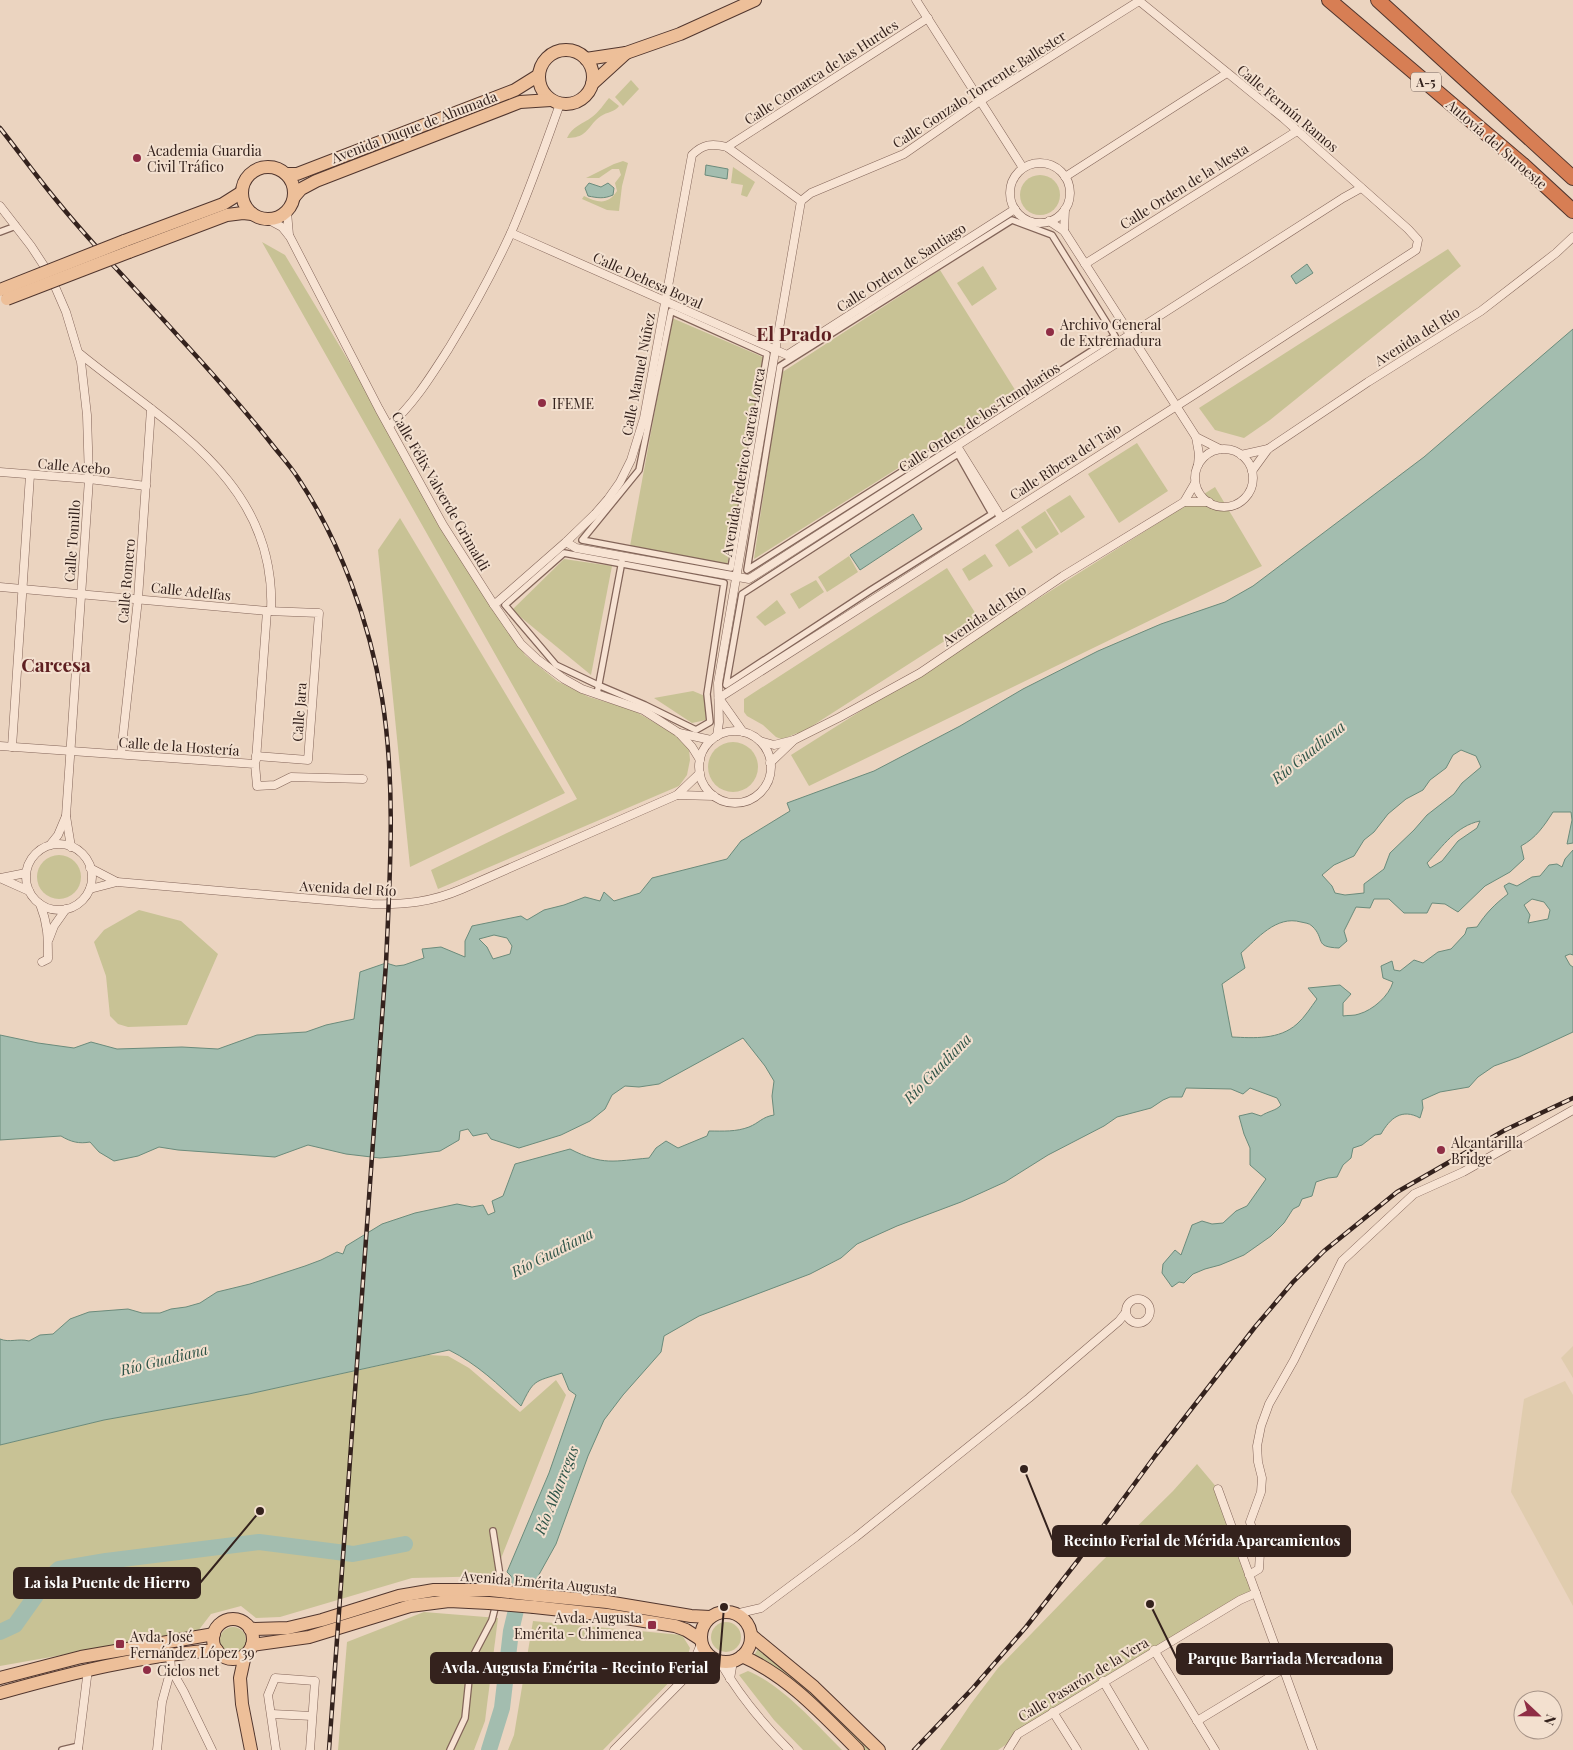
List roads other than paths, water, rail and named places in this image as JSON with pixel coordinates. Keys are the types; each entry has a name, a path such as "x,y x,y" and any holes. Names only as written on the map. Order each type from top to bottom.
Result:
{"highway":[{"name":"Autovía del Suroeste","path":"1329,0 1522,164 1573,211"},
{"name":"Autovía del Suroeste","path":"1378,0 1573,178"}],"main road":[{"path":"586,59 626,53 680,34 755,0"},
{"path":"567,50 577,53 586,59 593,75 592,84 588,93 581,100 570,104 555,102 543,93 539,84 539,75 542,65 547,58 555,52 567,50"},
{"path":"592,84 626,53"},
{"name":"Avenida Duque de Ahumada","path":"286,174 304,172 487,101 515,90 539,75"},
{"name":"Avenida Duque de Ahumada","path":"294,198 301,189 316,181 520,102 555,102"},
{"path":"268,167 275,168 286,174 294,186 294,198 287,212 276,219 269,220 258,218 252,214 244,204 242,192 248,176 258,169 268,167"},
{"path":"2,296 127,246 222,204 242,192"},
{"path":"127,246 227,216 243,213 252,214"},
{"name":"Avenida Emérita Augusta","path":"250,1629 288,1628 322,1620 399,1596 434,1590 535,1601 608,1602 691,1616 710,1617"},
{"name":"Avenida Emérita Augusta","path":"248,1650 309,1637 410,1606 490,1597"},
{"name":"Avenida Emérita Augusta","path":"535,1601 676,1626 686,1630 701,1641"},
{"path":"738,1659 749,1647 750,1635 745,1622 735,1614 722,1612 710,1617 703,1627 701,1641 707,1654 718,1661 738,1659 767,1669 801,1694 858,1750"},
{"path":"240,1678 228,1659 217,1650 213,1640 214,1634 221,1623 227,1620 240,1621 250,1629 253,1637 240,1678 242,1704 251,1750"},
{"path":"0,1678 81,1657 214,1634"},
{"path":"750,1635 814,1687 879,1750"},
{"path":"0,1693 88,1669 170,1654 217,1650"},
{"path":"228,1659 240,1658 248,1650"}],"street":[{"path":"916,0 1023,168"},
{"name":"Calle Fermín Ramos","path":"1139,1 1296,130 1418,240"},
{"name":"Calle Gonzalo Torrente Ballester","path":"800,201 811,193 904,154 980,101 1139,1"},
{"name":"Calle Comarca de las Hurdes","path":"727,147 928,18"},
{"path":"1065,177 1227,73"},
{"path":"389,426 404,413 438,366 479,298 511,233 532,182 555,102"},
{"name":"Calle Orden de la Mesta","path":"1085,264 1296,130"},
{"name":"Calle Manuel Núñez","path":"494,605 595,514 620,482 631,460 644,418 692,155 699,148 708,144 727,147"},
{"path":"727,147 800,201"},
{"path":"1041,163 1051,165 1065,177 1069,184 1069,201 1058,217 1049,222 1039,223 1030,221 1015,209 1011,201 1011,187 1016,174 1023,168 1041,163"},
{"name":"Calle Orden de los Templarios","path":"566,542 576,548 622,560 749,579 957,450 1131,335 1361,188"},
{"name":"Avenida Federico García Lorca","path":"714,738 719,722 718,683 800,201"},
{"name":"Calle Tomillo","path":"0,206 50,275 66,312 79,353 87,415 89,479 66,816 72,846"},
{"name":"Calle Orden de Santiago","path":"774,350 788,355 1015,209"},
{"path":"1064,230 1065,209"},
{"name":"Calle Félix Valverde Grimaldi","path":"287,212 290,237"},
{"name":"Calle Félix Valverde Grimaldi","path":"269,220 282,228 290,237 443,525 494,605 522,644 536,659 564,679 597,694 643,710 678,733 692,747 700,760"},
{"path":"1012,220 1052,234 1115,336 982,421 747,570 780,366 1012,220"},
{"path":"1049,222 1064,230 1196,437 1199,454 1195,483 1198,491 1209,502 1221,507 1231,506 1240,502 1252,486 1250,466 1241,455 1229,449 1211,452 1198,465"},
{"path":"0,232 16,226"},
{"name":"Calle Dehesa Boyal","path":"511,233 774,350"},
{"name":"Avenida del Río","path":"1252,471 1268,449 1368,382 1481,311 1573,238"},
{"name":"Calle Ribera del Tajo","path":"719,698 1407,258 1416,250 1418,240"},
{"path":"671,312 767,354 730,568 624,548 582,540 639,470 671,312"},
{"path":"79,353 174,426 204,454 233,486 262,540 269,565 272,588 256,760"},
{"name":"Calle Romero","path":"121,754 138,599 151,409"},
{"path":"1196,437 1220,449"},
{"name":"Avenida del Río","path":"1241,455 1268,449"},
{"path":"957,450 992,514 871,590 726,685 742,594 957,450"},
{"path":"957,450 1001,517"},
{"name":"Calle Acebo","path":"0,472 89,479 146,486"},
{"path":"12,746 30,475"},
{"name":"Avenida del Río","path":"760,741 774,744 794,740 920,673 1062,576 1184,502 1195,483"},
{"path":"1184,502 1209,502"},
{"path":"597,694 624,548"},
{"path":"564,553 622,560 724,583 707,694 710,722 696,730 556,665 505,605 564,553"},
{"name":"Calle Adelfas","path":"0,587 269,611 319,613"},
{"name":"Calle Jara","path":"256,760 308,760 319,613"},
{"path":"719,698 743,732"},
{"path":"678,733 683,723"},
{"path":"734,731 743,732 760,741 765,748 770,763 770,775 765,786 752,798 736,803 724,802 707,790 702,782 700,760 704,749 714,738 734,731"},
{"name":"Calle Félix Valverde Grimaldi","path":"678,733 714,738"},
{"name":"Avenida del Río","path":"770,763 794,740"},
{"name":"Calle de la Hostería","path":"0,746 70,752 256,760 257,786 274,786 291,777 363,779"},
{"name":"Avenida del Río","path":"90,889 117,882 372,904 434,900 677,795 700,773"},
{"name":"Avenida del Río","path":"677,795 714,796"},
{"name":"Calle Tomillo","path":"50,845 58,835 66,816"},
{"path":"40,904 57,910 66,909 76,905 90,889 92,878 90,868 86,859 72,846 61,844 43,848 31,858 26,872 26,882 29,891 40,904 46,920 48,959 42,962"},
{"name":"Avenida del Río","path":"90,868 117,882"},
{"path":"26,872 0,878 29,891"},
{"path":"48,941 54,926 66,909"},
{"path":"1249,1575 1260,1569 1261,1562 1250,1522 1261,1492 1262,1478 1257,1446 1261,1426 1269,1404 1294,1360 1342,1261 1414,1194 1462,1172 1573,1110"},
{"path":"735,1614 760,1608 856,1537 1029,1398 1120,1321 1126,1312"},
{"path":"1218,1489 1313,1750"},
{"path":"450,1750 465,1718 471,1660 492,1620 501,1582 493,1531"},
{"name":"Calle Pasarón de la Vera","path":"1008,1750 1018,1734 1154,1650 1240,1600 1256,1593"},
{"path":"688,1675 701,1641"},
{"path":"1154,1650 1214,1750"},
{"path":"157,1750 162,1702 171,1669 170,1654"},
{"path":"730,1679 738,1659"},
{"path":"614,1750 688,1675 718,1661 738,1692 764,1724 789,1750"},
{"path":"62,1750 79,1748 88,1669"},
{"path":"171,1669 212,1750"},
{"path":"1197,1721 1283,1669"},
{"path":"276,1750 268,1695 275,1678 315,1681 310,1750"},
{"path":"1103,1681 1144,1750"},
{"path":"1053,1712 1076,1750"},
{"path":"272,1714 312,1716"}],"water":[{"path":"706,165 728,169 727,179 705,175"},
{"path":"589,183 601,187 608,183 614,188 613,195 601,198 588,196 585,188"},
{"path":"1307,264 1313,273 1296,284 1291,276"},
{"name":"Río Guadiana","path":"1573,329 1573,843 1567,844 1572,820 1571,812 1553,812 1543,827 1521,846 1524,859 1510,872 1485,886 1458,912 1445,904 1432,903 1427,913 1404,913 1389,899 1374,899 1370,908 1356,907 1344,931 1347,941 1339,948 1323,944 1316,931 1308,924 1292,921 1275,925 1260,935 1241,953 1245,968 1222,984 1232,1037 1266,1037 1290,1029 1303,1018 1317,999 1308,988 1340,985 1351,994 1343,1003 1343,1016 1357,1015 1370,1009 1380,1002 1393,982 1383,978 1381,966 1392,961 1394,970 1400,971 1414,960 1423,963 1438,952 1451,949 1465,934 1467,928 1477,927 1491,909 1508,894 1504,886 1509,883 1517,886 1532,877 1540,876 1549,865 1557,864 1562,867 1565,859 1573,850 1573,955 1565,956 1573,967 1573,1032 1519,1057 1494,1066 1478,1077 1469,1087 1440,1092 1422,1100 1423,1108 1420,1118 1408,1114 1397,1116 1388,1123 1381,1134 1375,1135 1362,1145 1353,1148 1351,1158 1343,1165 1337,1177 1316,1182 1312,1196 1302,1199 1299,1206 1293,1209 1284,1223 1271,1236 1244,1255 1193,1274 1184,1283 1179,1282 1172,1287 1162,1273 1163,1264 1175,1250 1181,1255 1192,1225 1202,1221 1212,1224 1223,1223 1236,1211 1247,1206 1266,1179 1250,1165 1250,1148 1239,1116 1252,1113 1261,1116 1274,1110 1281,1105 1277,1098 1250,1088 1243,1094 1231,1089 1186,1088 1182,1097 1170,1097 1151,1108 1117,1117 1104,1126 1048,1155 1005,1182 857,1244 841,1258 810,1274 699,1316 664,1336 661,1352 604,1420 588,1456 556,1544 536,1580 527,1584 516,1622 511,1631 511,1576 507,1572 549,1473 576,1395 569,1390 562,1373 540,1380 532,1386 521,1406 478,1368 449,1350 249,1394 104,1420 0,1445 0,1339 7,1341 29,1341 40,1335 53,1334 70,1319 89,1312 128,1309 142,1313 160,1313 200,1303 217,1292 250,1284 305,1266 337,1252 343,1254 346,1246 382,1224 415,1213 457,1204 472,1207 483,1205 488,1215 495,1212 492,1201 503,1196 515,1164 570,1149 600,1160 617,1161 649,1158 656,1148 666,1141 678,1148 707,1136 709,1131 744,1129 766,1117 774,1115 772,1096 774,1081 743,1038 659,1084 639,1087 625,1086 612,1095 605,1109 590,1121 561,1135 519,1148 491,1139 487,1133 473,1136 468,1129 460,1131 459,1140 440,1151 380,1158 346,1154 308,1145 275,1157 159,1147 138,1156 114,1161 99,1152 90,1142 75,1142 61,1136 0,1140 0,1035 74,1048 91,1042 117,1049 182,1047 218,1049 257,1035 306,1032 326,1025 354,1019 360,972 386,963 396,966 404,965 424,958 422,949 441,947 465,957 465,941 472,926 521,916 527,920 544,910 585,897 600,901 604,892 614,901 640,893 652,878 727,859 741,841 790,811 787,803 874,771 960,726 1023,689 1098,651 1161,624 1225,602 1253,586 1424,457","holes":["1461,750 1476,756 1481,767 1462,783 1454,794 1427,815 1390,853 1384,869 1364,884 1364,893 1345,895 1335,893 1332,886 1322,875 1334,865 1354,856 1364,840 1374,832 1388,814 1406,799 1423,790 1430,780 1446,768 1453,755","1480,821 1477,828 1458,841 1442,861 1430,868 1427,863 1444,844 1457,832","1532,899 1544,902 1550,910 1548,919 1528,923 1530,915 1524,905","494,935 507,938 512,946 510,954 493,959 487,947 479,939"]},
{"path":"913,514 922,529 860,570 850,555"}],"waterway":[{"path":"0,1632 15,1625 47,1580 59,1569 106,1561 259,1542 353,1554 405,1544"},
{"name":"Río Albarregas","path":"489,1750 502,1708 511,1631 516,1610"}],"railway":[{"path":"0,128 42,183 102,253 228,391 295,474 313,502 340,556 361,612 377,670 389,764 391,830 389,897 386,963 329,1750"},
{"path":"914,1750 973,1688 1026,1627 1255,1327 1293,1282 1324,1251 1397,1192 1505,1130 1573,1098"}],"place":[{"name":"Academia Guardia Civil Tráfico","path":"137,158"},
{"name":"Archivo General de Extremadura","path":"1050,332"},
{"name":"IFEME","path":"542,403"},
{"name":"Alcantarilla Bridge","path":"1441,1150"},
{"name":"Recinto Ferial de Mérida Aparcamientos","path":"1024,1469"},
{"name":"La isla Puente de Hierro","path":"260,1511"},
{"name":"Parque Barriada Mercadona","path":"1150,1604"},
{"name":"Avda. Augusta Emérita - Recinto Ferial","path":"724,1607"},
{"name":"Avda. Augusta Emérita - Chimenea","path":"652,1625"},
{"name":"Avda. José Fernández López 39","path":"120,1644"},
{"name":"Ciclos net","path":"147,1670"}],"district":[{"name":"El Prado","path":"794,333"},
{"name":"Carcesa","path":"56,664"}]}
